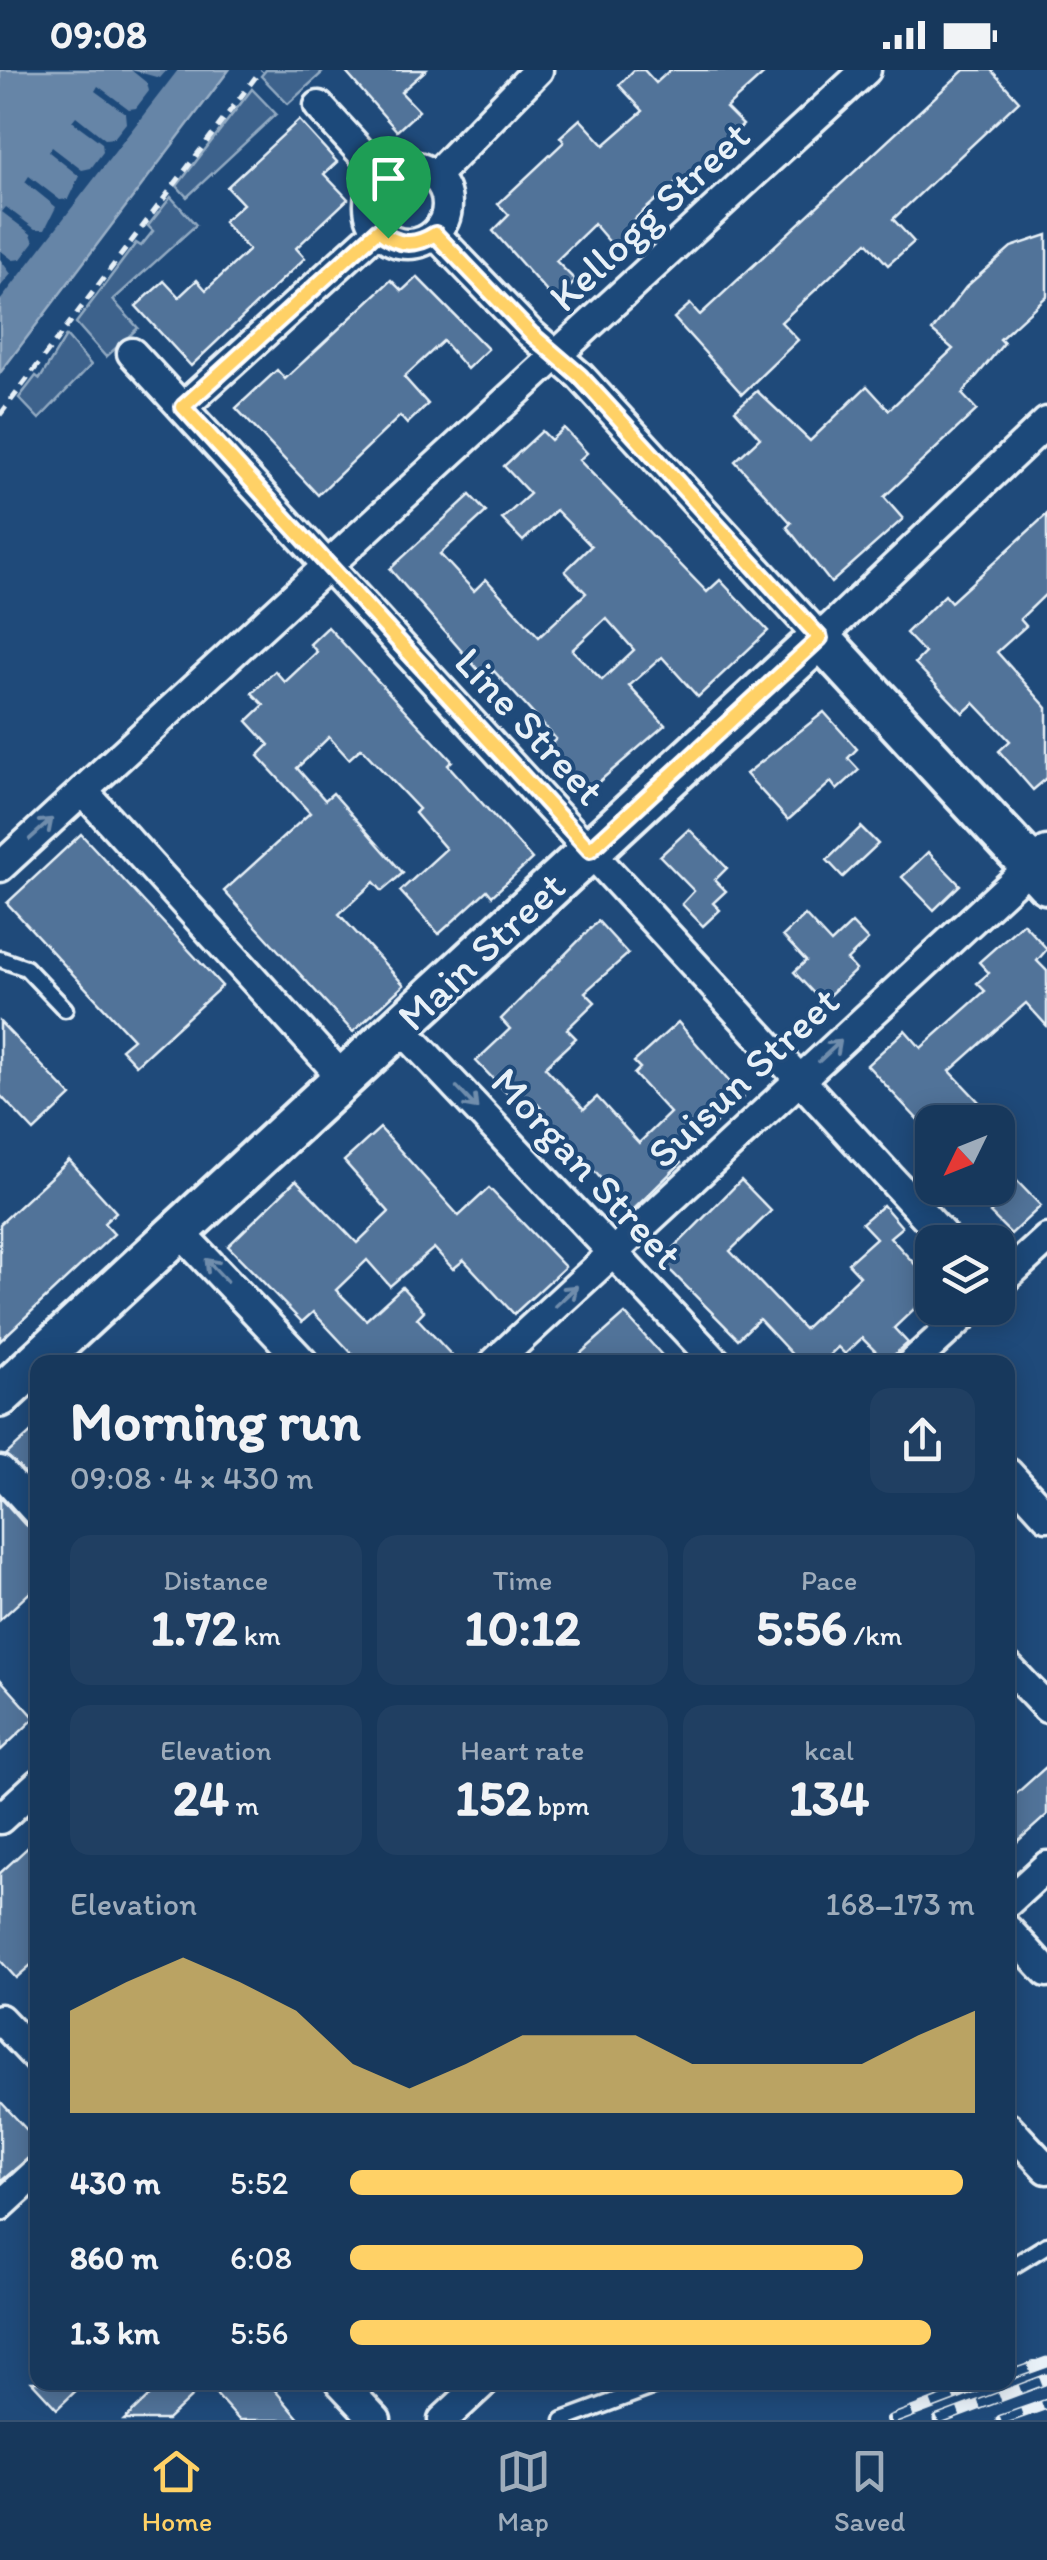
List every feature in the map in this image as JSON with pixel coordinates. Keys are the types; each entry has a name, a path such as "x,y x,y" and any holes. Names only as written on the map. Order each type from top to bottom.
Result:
{"main road":[{"name":"Main Street","path":"44,1355 820,638"},
{"path":"820,638 1042,866"},
{"name":"Main Street","path":"0,1396 30,1368"}],"street":[{"path":"435,176 538,70"},
{"name":"Kellogg Street","path":"0,867 866,70"},
{"path":"318,106 382,175"},
{"path":"415,166 435,176 443,186 447,212 435,234 412,244 399,243 378,230 369,208 370,196 382,175 415,166"},
{"path":"183,407 378,230"},
{"path":"435,234 556,357 580,376 820,638"},
{"name":"Line Street","path":"132,353 933,1225"},
{"name":"Main Street","path":"820,638 1047,422"},
{"path":"82,791 344,1079"},
{"name":"Suisun Street","path":"503,1355 800,1079 1042,866"},
{"name":"Morgan Street","path":"400,1027 709,1355"},
{"path":"179,1231 296,1355"},
{"path":"1015,1268 1047,1239"},
{"path":"921,1355 953,1325"},
{"path":"0,1471 30,1503"},
{"path":"1015,1480 1047,1516"},
{"path":"1015,1674 1047,1708"},
{"path":"0,1819 30,1791"},
{"path":"1015,1896 1047,1866"},
{"path":"1015,1938 1047,1972"},
{"path":"0,2019 30,2051"},
{"path":"1015,2135 1047,2169"},
{"path":"0,2206 30,2178"},
{"path":"348,2390 376,2420"},
{"path":"443,2420 475,2390"}],"lane":[{"path":"0,959 26,968 65,1010"},
{"path":"1015,2265 1047,2245"},
{"path":"563,2420 644,2390"}],"path":[{"path":"0,415 260,70"}],"shaded area":[{"path":"0,70 229,70 0,373"},
{"path":"266,70 322,73 288,104 261,76"},
{"path":"252,89 276,114 187,197 177,186"},
{"path":"171,197 196,225 113,300 138,328 106,357 76,323 136,243 141,246 153,231 148,226"},
{"path":"66,336 91,365 39,419 19,398 36,376 40,379"}],"pier":[{"path":"131,70 160,78 167,70 178,70 0,301 0,287 11,274 0,259 0,250 13,260 21,259 34,242 31,234 2,212 6,207 35,229 45,229 56,207 25,182 29,176 60,200 68,199 79,176 49,152 52,147 82,170 91,168 103,152 102,143 72,121 76,116 105,139 114,138 126,123 125,113 95,91 98,86 129,109 136,108 149,91 147,83"}],"building":[{"path":"344,70 426,70 401,92 419,111 397,131"},
{"path":"634,70 644,70 656,83 670,70 768,70 726,108 743,125 681,184 678,180 630,223 634,227 613,246 594,224 556,261 576,281 555,301 493,231 509,215 498,204 564,142 560,137 580,119 604,145 643,111 619,85"},
{"path":"964,70 991,70 1019,101 893,219 914,242 888,265 867,242 781,322 798,340 742,394 674,318 690,304 700,315"},
{"path":"299,120 337,162 324,174 348,199 296,248 305,258 191,366 136,306 164,281 179,297 197,280 206,290 249,250 223,222 243,204 227,187"},
{"path":"1047,235 1047,296 1000,339 1004,343 962,394 977,410 884,497 903,519 831,583 787,527 791,523 735,461 760,438 735,410 757,391 810,441 867,386 889,410 953,349 932,331 966,287 1011,247"},
{"path":"417,277 488,349 467,369 443,341 404,377 428,404 407,424 400,416 318,495 236,408 277,370 285,379 391,280 402,291"},
{"path":"564,428 587,453 579,460 707,592 720,580 768,631 698,697 662,657 629,686 665,725 587,792 547,748 556,739 494,671 486,679 390,569 470,495 486,512 440,554 474,591 486,579 539,637 586,593 565,571 591,546 556,510 523,541 502,519 530,494 504,466 542,431 551,440","holes":["606,618 634,650 602,680 572,650"]},
{"path":"1047,514 1047,593 1020,619 1026,626 997,652 1047,708 1047,778 1033,790 999,751 1010,741 974,703 963,713 915,663 925,653 906,633 945,595 951,602"},
{"path":"328,627 452,761 448,765 532,859 492,896 487,890 439,934 400,891 446,849 415,813 419,809 361,748 349,759 329,737 297,768 325,800 333,793 403,873 382,891 374,882 339,914 404,985 353,1032 224,891 310,813 258,756 269,745 247,721 264,705 252,693 275,671 285,682 317,652 310,644"},
{"path":"824,712 857,749 848,758 859,770 837,790 831,782 788,820 746,774"},
{"path":"861,827 878,844 843,877 827,860"},
{"path":"689,829 727,868 715,880 726,891 713,903 720,910 703,926 682,904 694,891 660,856"},
{"path":"81,834 222,986 136,1065 121,1049 133,1039 7,903"},
{"path":"928,852 960,885 934,910 902,877"},
{"path":"805,915 831,943 852,923 868,940 847,960 856,970 822,1002 794,972 806,961 783,936"},
{"path":"598,921 628,954 585,992 595,1002 567,1029 576,1038 545,1067 584,1109 597,1097 639,1143 670,1113 634,1074 640,1068 634,1062 678,1022 743,1098 713,1125 707,1119 669,1151 681,1163 630,1213 534,1100 523,1110 476,1061 510,1029 501,1019"},
{"path":"1023,923 1047,949 1037,961 1047,971 1047,1026 1026,1003 950,1071 980,1103 915,1105 915,1117 867,1065 905,1030 921,1048 985,991 977,983 989,973 979,962"},
{"path":"0,1022 71,1096 34,1131 0,1095"},
{"path":"380,1128 459,1216 489,1188 565,1267 514,1314 464,1260 453,1269 434,1248 390,1286 367,1260 336,1290 366,1320 402,1287 424,1311 417,1318 451,1355 353,1355 313,1312 302,1322 228,1246 296,1180 357,1243 389,1212 344,1161"},
{"path":"69,1160 116,1212 104,1223 114,1234 0,1341 0,1224"},
{"path":"1015,1179 1041,1206 1015,1230 1015,1225 1002,1225 990,1213 998,1205 1015,1205"},
{"path":"741,1180 771,1211 730,1251 804,1329 860,1276 848,1263 876,1238 862,1223 883,1205 902,1227 890,1237 915,1264 915,1308 894,1328 908,1343 894,1355 879,1355 862,1338 845,1354 838,1347 829,1355 792,1355 759,1319 738,1339 661,1261"},
{"path":"625,1314 662,1355 579,1355"},
{"path":"30,1433 30,1478 6,1455"},
{"path":"0,1497 30,1527 30,1592 0,1620"},
{"path":"0,1679 30,1712 30,1723 0,1751"},
{"path":"1047,1766 1047,1815 1015,1844 1015,1795"},
{"path":"30,1845 30,1966 16,1978 0,1960 0,1873"},
{"path":"0,2101 30,2133 30,2157 0,2182"},
{"path":"39,2390 77,2390 57,2409"},
{"path":"156,2390 199,2390 167,2420 124,2420"},
{"path":"212,2390 275,2390 300,2420 239,2420"}],"railway":[{"path":"1015,2373 1047,2362"},
{"path":"938,2420 1047,2379"},
{"path":"891,2420 970,2390"},
{"path":"1001,2420 1047,2404"}],"route":[{"path":"378,230 388,238 412,244 435,234 530,333 580,376 820,638 590,850 183,407 378,230"}]}
